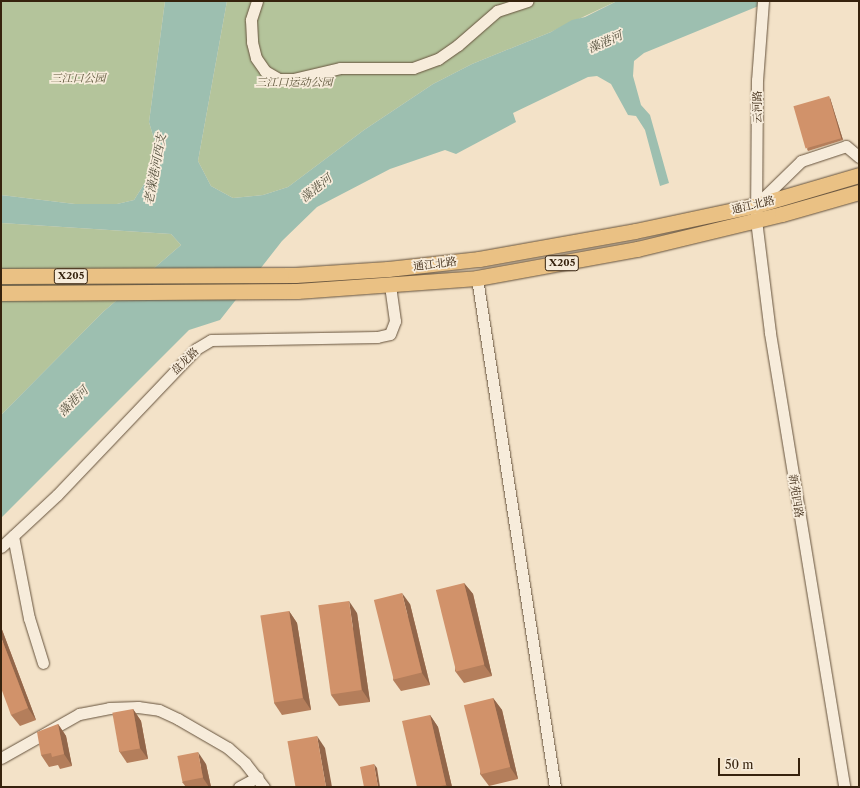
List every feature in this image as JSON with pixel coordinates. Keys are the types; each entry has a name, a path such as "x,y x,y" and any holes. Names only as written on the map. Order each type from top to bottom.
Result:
{"main road":[{"name":"通江北路","path":"1,276 275,275 388,269 480,259 635,231 757,205 859,175"},
{"name":"通江北路","path":"1,293 258,292 390,286 477,278 637,249 756,220 859,192"}],"street":[{"path":"257,1 251,20 252,42 256,58 265,72 279,79 293,79 340,68 413,68 438,59 458,45 497,11 527,1"},
{"name":"云河路","path":"757,205 757,80 763,6"},
{"path":"757,205 801,161 846,146 859,157"},
{"name":"新苑四路","path":"757,205 756,220 770,332 844,787"},
{"path":"477,278 555,787"},
{"name":"盘龙路","path":"1,547 57,495 196,349 211,340 377,337 390,334 395,321 390,286"},
{"path":"13,536 29,618 43,663"},
{"path":"1,758 79,714 109,708 138,707 159,710 228,748 258,777 264,787"},
{"path":"239,787 258,777"}],"green space":[{"name":"三江口公园","path":"1,1 165,1 149,122 156,146 146,181 134,200 117,204 75,204 1,195"},
{"name":"三江口运动公园","path":"227,1 617,1 551,32 472,64 433,84 364,130 288,187 263,195 233,198 211,186 198,161"},
{"path":"1,223 171,234 181,245 103,312 1,415"}],"water":[{"path":"165,1 227,1 198,161 211,186 233,198 263,195 288,187 364,130 433,84 472,64 551,32 572,20 585,17 617,1 771,1 644,53 634,61 633,76 641,105 650,115 669,183 660,186 645,130 636,116 628,115 611,84 597,76 588,77 513,113 516,122 456,154 445,150 390,169 317,207 282,241 220,320 189,330 1,518 1,415 103,312 181,245 171,234 1,223 1,195 75,204 117,204 134,200 146,181 156,146 149,122"}],"building":[{"path":"829,96 841,138 806,148 793,106"},
{"path":"464,583 484,665 456,672 436,590"},
{"path":"402,593 422,673 394,680 374,600"},
{"path":"349,601 362,690 331,694 318,605"},
{"path":"289,611 303,698 274,702 260,616"},
{"path":"1,637 28,708 11,715 1,688"},
{"path":"493,698 510,767 481,774 464,705"},
{"path":"133,709 140,748 119,752 112,713"},
{"path":"430,715 446,785 435,787 417,787 402,721"},
{"path":"58,724 64,754 52,757 51,753 41,755 37,732"},
{"path":"317,736 326,787 296,787 287,741"},
{"path":"198,752 203,778 182,782 177,756"},
{"path":"374,764 378,787 364,787 360,767"}],"water label":[{"name":"藻港河","path":"605,42"},
{"name":"老澡港河西支","path":"155,169"},
{"name":"藻港河","path":"316,188"},
{"name":"藻港河","path":"73,401"}]}
